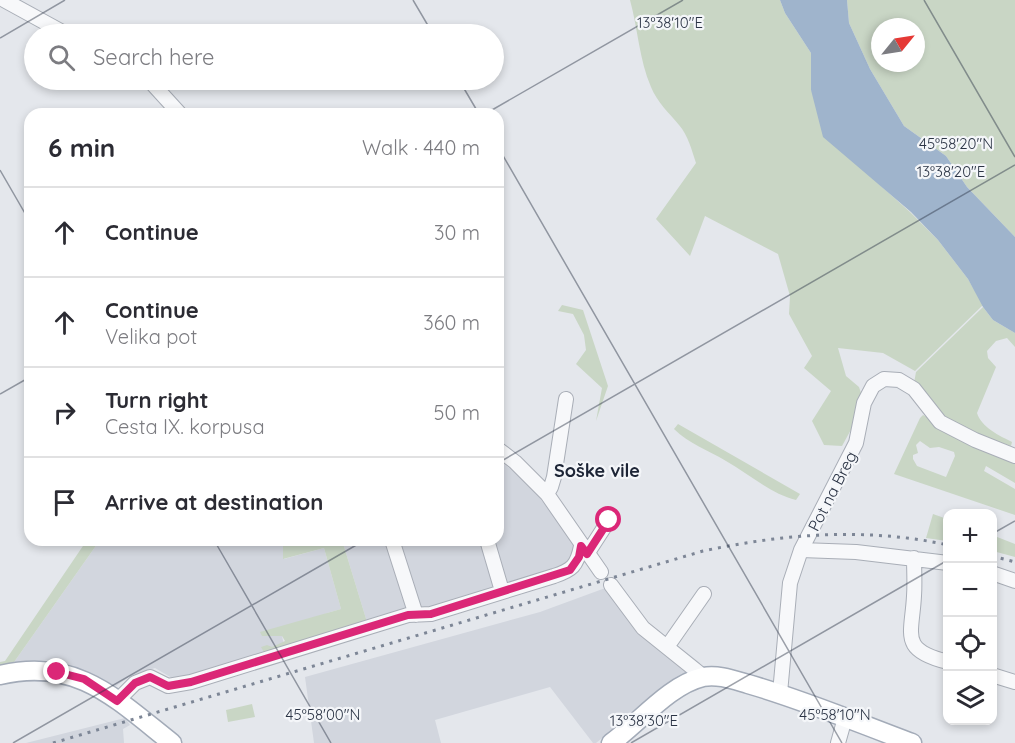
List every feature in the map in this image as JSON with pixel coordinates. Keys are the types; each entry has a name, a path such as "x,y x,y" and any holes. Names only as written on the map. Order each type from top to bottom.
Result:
{"main road":[{"path":"0,675 24,670 57,672 84,679 172,743"},
{"path":"611,743 675,692 704,677 722,677 780,693 912,743"}],"street":[{"path":"4,0 48,24"},
{"path":"157,90 174,108"},
{"name":"Pot na Breg","path":"780,693 788,589 801,550 856,443 864,403 873,386 884,379 899,380 914,389 940,422 975,440 1015,456"},
{"path":"547,494 552,487 566,399"},
{"path":"504,454 547,494 601,572"},
{"path":"117,701 135,683 150,677 168,686 191,682 408,615 431,614 570,570 609,520"},
{"path":"394,546 416,615"},
{"path":"489,546 502,591"},
{"path":"801,550 943,562"},
{"path":"914,558 914,596 910,637 923,655 943,661"},
{"path":"997,574 1015,581"},
{"path":"611,585 643,627 704,677"},
{"path":"667,647 704,594"},
{"path":"997,676 1015,682"},
{"path":"838,743 845,718"}],"shaded area":[{"path":"504,464 529,484 574,544 574,559 560,568 431,612 367,622 344,546 504,546"},
{"path":"96,546 283,546 284,559 324,548 341,609 327,613 282,636 285,649 177,681 155,668 129,677 116,686 47,660 12,665"},
{"path":"620,585 644,619 700,663 702,685 626,719 596,743 593,743 550,687 435,720 441,743 314,743 305,677 540,612 608,587"},
{"path":"125,718 130,725 123,729 124,743 26,743"}],"green space":[{"path":"630,0 780,0 785,13 811,53 811,90 881,186 938,240 968,279 983,305 915,371 883,353 838,348 846,376 859,387 862,396 853,426 842,446 824,445 812,421 831,391 804,368 812,356 789,314 790,296 778,254 705,216 690,256 656,219 696,163 685,133 651,87 644,66"},
{"path":"847,0 1015,0 1015,237 967,187 946,156 904,126 872,72 925,72 925,18 871,18 871,71 849,23"},
{"path":"562,305 583,310 608,386 596,421 602,388 576,364 586,350 584,335 573,314 558,311"},
{"path":"983,307 993,320 1015,333 1015,347 1007,338 996,341 987,351 988,358 996,367 977,413 982,423 1012,442 1011,446 966,431 936,415 914,383 916,372"},
{"path":"923,415 1015,460 1015,483 986,466 984,471 1015,489 1015,515 894,474","holes":["920,441 930,448 939,447 954,452 955,456 946,477 917,466 913,459 913,455 918,453 916,445"]},
{"path":"678,424 800,494 796,500 769,488 686,439 674,429"},
{"path":"933,514 943,518 943,540 926,538"},
{"path":"997,537 1015,544 1015,557 997,552"},
{"path":"83,546 96,546 12,665 0,668 0,662 5,661"},
{"path":"283,546 344,546 367,622 265,654 261,647 267,645 272,647 285,641 282,636 262,636 260,632 341,609 324,548 283,559"},
{"path":"252,704 255,717 228,722 226,710"}],"water":[{"path":"780,0 847,0 849,23 871,72 904,126 946,156 967,187 1015,237 1015,333 993,320 968,279 938,240 911,212 823,137 811,90 811,53 785,13"}],"railway":[{"path":"53,743 703,551 764,540 825,535 886,536 943,544"},
{"path":"997,557 1015,562"}],"district":[{"name":"Soške vile","path":"597,470"}],"route":[{"path":"57,672 84,679 117,701 135,683 150,677 168,686 191,682 408,615 431,614 570,570 579,557 581,546 587,554 609,520"}]}
